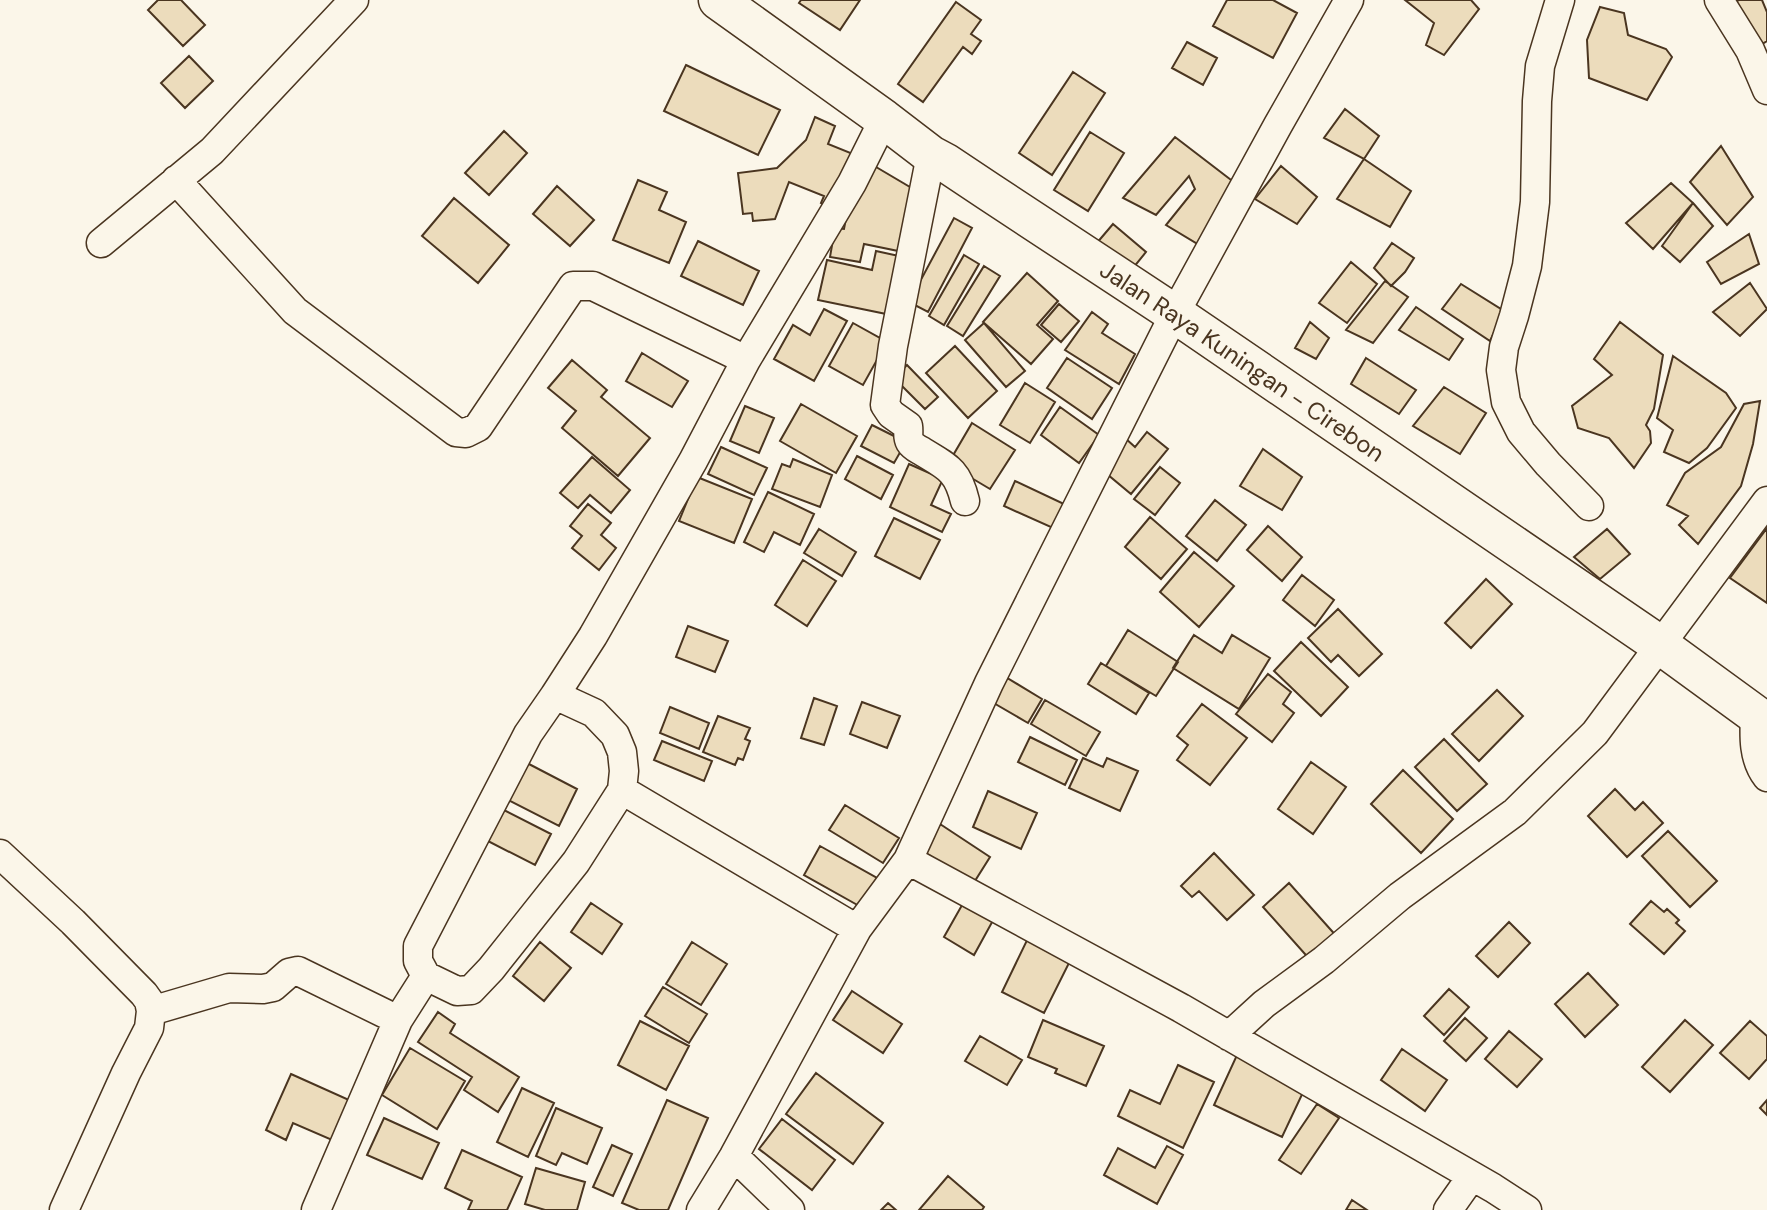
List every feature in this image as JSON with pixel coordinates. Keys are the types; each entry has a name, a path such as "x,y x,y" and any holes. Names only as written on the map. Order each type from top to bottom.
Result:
{"highway":[{"name":"Jalan Raya Kuningan - Cirebon","path":"718,0 938,159 1174,314 1660,645 1761,719"}],"street":[{"path":"101,243 212,151 354,0"},
{"path":"701,1210 734,1156 858,929 908,860 989,683 1174,314 1349,0"},
{"path":"1560,0 1540,66 1535,202 1527,266 1500,370 1506,402 1521,432 1588,506"},
{"path":"1719,0 1750,50 1767,90"},
{"path":"555,695 594,713 615,735 622,752 622,790 576,862 491,969 471,990 457,991 426,976 418,961 418,946 528,734 593,636 693,461 746,360 852,183 884,119"},
{"path":"938,159 893,346 885,405 891,414 908,426 908,438 913,446 954,473 965,500"},
{"path":"176,180 295,311 456,432 466,433 478,426 573,285 593,286 746,360"},
{"path":"1229,1036 1264,1004 1324,960 1400,896 1515,812 1595,733 1767,500"},
{"path":"1761,719 1754,741 1762,770 1767,777"},
{"path":"622,790 858,929"},
{"path":"0,854 73,922 144,994 152,1011 149,1028 64,1210"},
{"path":"908,860 1181,1008 1527,1210"},
{"path":"152,1011 229,988 273,987 289,973 298,971 398,1020"},
{"path":"316,1210 398,1020 426,976"},
{"path":"734,1156 790,1210"},
{"path":"1448,1210 1472,1176"}],"building":[{"path":"158,0 181,0 205,25 183,46 148,10"},
{"path":"801,0 860,0 840,30 799,3"},
{"path":"1227,0 1273,0 1297,13 1273,58 1213,26"},
{"path":"1405,0 1471,0 1479,9 1444,55 1426,45 1434,23"},
{"path":"1739,0 1762,0 1767,12 1767,41 1757,47 1732,3"},
{"path":"956,2 981,20 971,34 981,41 972,54 963,47 923,102 898,84"},
{"path":"1600,7 1624,13 1628,35 1666,49 1672,57 1647,100 1589,78 1587,40"},
{"path":"1187,42 1217,58 1203,85 1172,68"},
{"path":"189,56 213,81 185,108 161,83"},
{"path":"686,65 780,110 758,155 664,111"},
{"path":"1073,72 1105,93 1052,175 1019,153"},
{"path":"1345,109 1379,136 1364,159 1324,138"},
{"path":"815,117 835,126 828,144 858,156 837,210 821,203 824,196 789,182 775,219 753,221 752,213 743,214 738,173 777,168 806,140"},
{"path":"504,131 527,153 489,195 465,173"},
{"path":"1090,132 1124,153 1088,211 1054,190"},
{"path":"1175,137 1235,183 1201,246 1166,225 1195,189 1189,176 1156,215 1123,198"},
{"path":"1721,146 1753,197 1727,225 1690,182"},
{"path":"1364,159 1411,191 1390,227 1337,199"},
{"path":"871,164 920,193 908,253 864,244 860,262 830,257 835,228 844,229 849,203"},
{"path":"1281,166 1317,197 1297,224 1255,199"},
{"path":"638,180 667,192 659,210 686,222 669,263 613,240"},
{"path":"1671,183 1693,203 1653,249 1626,223"},
{"path":"557,186 594,220 570,246 533,214"},
{"path":"454,198 509,245 478,283 422,236"},
{"path":"1693,203 1713,226 1680,262 1662,246"},
{"path":"954,218 972,228 928,312 909,302"},
{"path":"1113,224 1146,252 1129,273 1096,244"},
{"path":"1749,234 1759,264 1721,284 1707,262"},
{"path":"698,241 759,271 743,305 681,276"},
{"path":"1392,243 1414,258 1391,286 1374,268"},
{"path":"876,251 908,258 896,316 818,300 827,260 872,270"},
{"path":"964,255 979,264 944,325 929,316"},
{"path":"1351,262 1377,284 1347,323 1319,303"},
{"path":"984,266 1000,276 963,336 947,326"},
{"path":"1027,273 1058,301 1037,325 1053,339 1031,364 983,322"},
{"path":"1385,281 1408,297 1373,343 1346,330"},
{"path":"1750,283 1767,309 1740,336 1713,312"},
{"path":"1461,284 1504,311 1490,341 1442,309"},
{"path":"1059,304 1079,321 1061,342 1041,325"},
{"path":"1416,307 1463,339 1449,360 1399,330"},
{"path":"824,309 847,321 814,381 774,359 793,325 810,335"},
{"path":"1092,312 1108,324 1102,333 1135,354 1119,384 1065,350"},
{"path":"1310,322 1329,338 1316,359 1295,348"},
{"path":"1620,322 1663,355 1654,409 1646,425 1650,431 1651,443 1634,468 1609,438 1578,428 1572,406 1612,375 1594,359"},
{"path":"853,323 887,342 863,385 829,366"},
{"path":"984,323 1025,371 1006,387 965,340"},
{"path":"955,346 997,391 968,418 926,373"},
{"path":"642,353 688,381 672,407 626,381"},
{"path":"1673,356 1726,393 1736,408 1707,448 1689,463 1664,452 1673,430 1657,418"},
{"path":"1067,358 1112,388 1092,419 1047,388"},
{"path":"1366,358 1416,390 1399,414 1351,384"},
{"path":"572,360 607,390 601,397 650,438 618,476 562,428 576,411 548,388"},
{"path":"907,365 938,397 925,409 894,378"},
{"path":"1025,383 1055,402 1030,443 1000,425"},
{"path":"1444,387 1486,413 1460,454 1413,426"},
{"path":"1760,401 1753,444 1741,486 1698,544 1679,525 1688,516 1667,505 1685,473 1721,447 1744,404"},
{"path":"801,404 857,436 836,473 780,441"},
{"path":"745,406 774,418 759,453 730,441"},
{"path":"1060,407 1099,435 1079,463 1041,435"},
{"path":"972,423 1015,450 990,489 948,464"},
{"path":"872,425 906,442 894,463 861,446"},
{"path":"1147,432 1168,449 1131,494 1101,469 1125,438 1135,447"},
{"path":"721,447 767,468 754,495 708,474"},
{"path":"1263,449 1302,477 1282,510 1240,486"},
{"path":"857,456 893,475 881,499 845,479"},
{"path":"592,457 630,490 611,513 590,495 578,508 560,493"},
{"path":"793,459 832,475 820,507 772,489 782,464 790,467"},
{"path":"909,464 943,479 931,505 951,514 942,532 890,507"},
{"path":"1160,467 1180,483 1155,515 1134,499"},
{"path":"697,477 752,499 734,543 679,521"},
{"path":"1015,481 1064,504 1053,528 1004,506"},
{"path":"768,492 814,514 800,545 774,532 764,552 744,542"},
{"path":"1215,500 1246,525 1217,561 1186,536"},
{"path":"588,504 611,523 601,535 616,548 599,570 572,548 582,536 570,526"},
{"path":"1150,517 1187,549 1161,579 1125,547"},
{"path":"894,518 940,540 920,579 875,556"},
{"path":"1268,526 1302,557 1282,581 1247,550"},
{"path":"1767,528 1767,603 1730,578"},
{"path":"819,529 856,552 842,576 804,553"},
{"path":"1607,529 1630,554 1600,579 1574,557"},
{"path":"1194,552 1234,586 1199,627 1160,592"},
{"path":"803,560 836,581 807,626 775,605"},
{"path":"1302,575 1334,600 1315,626 1283,600"},
{"path":"1486,579 1512,604 1471,648 1445,623"},
{"path":"1338,609 1382,654 1359,676 1338,655 1331,662 1308,638"},
{"path":"688,626 728,641 715,672 676,657"},
{"path":"1128,630 1178,662 1156,696 1106,666"},
{"path":"1194,635 1222,653 1232,635 1270,658 1239,709 1173,668"},
{"path":"1301,642 1348,687 1321,716 1274,671"},
{"path":"1101,663 1149,693 1136,714 1088,684"},
{"path":"999,673 1042,699 1028,723 985,698"},
{"path":"1268,674 1291,692 1283,704 1294,713 1272,742 1236,714"},
{"path":"1497,690 1523,716 1479,761 1452,734"},
{"path":"814,698 837,706 824,745 801,738"},
{"path":"1045,700 1100,732 1086,756 1031,724"},
{"path":"862,702 900,716 887,748 850,734"},
{"path":"1202,704 1247,738 1210,785 1177,760 1188,745 1177,736"},
{"path":"670,707 709,723 699,749 660,733"},
{"path":"718,716 750,728 745,739 750,741 743,760 738,758 735,765 703,752"},
{"path":"1030,737 1077,760 1065,785 1018,762"},
{"path":"1444,739 1487,784 1457,811 1415,767"},
{"path":"662,741 712,761 704,781 654,760"},
{"path":"1083,758 1103,767 1107,758 1138,771 1120,811 1069,788"},
{"path":"1311,762 1346,787 1313,834 1278,809"},
{"path":"527,763 577,789 559,826 508,800"},
{"path":"1403,770 1453,819 1421,853 1371,804"},
{"path":"1615,789 1635,810 1643,802 1663,823 1627,857 1588,816"},
{"path":"988,791 1037,813 1021,849 973,827"},
{"path":"845,805 899,838 883,863 829,830"},
{"path":"500,808 551,834 535,865 484,839"},
{"path":"940,824 990,857 973,884 923,851"},
{"path":"1668,831 1717,881 1690,907 1642,856"},
{"path":"820,846 877,878 861,907 804,875"},
{"path":"1214,853 1254,895 1227,920 1199,891 1192,897 1181,886"},
{"path":"1289,883 1339,939 1313,963 1263,907"},
{"path":"966,898 996,915 974,955 944,937"},
{"path":"1651,901 1664,912 1667,909 1679,920 1676,923 1685,931 1664,954 1630,924"},
{"path":"591,903 622,924 602,954 571,932"},
{"path":"1509,922 1530,943 1498,977 1476,956"},
{"path":"1030,934 1073,955 1044,1013 1002,992"},
{"path":"540,942 571,968 544,1001 513,976"},
{"path":"692,942 727,964 701,1005 666,984"},
{"path":"1588,973 1618,1005 1585,1037 1555,1004"},
{"path":"663,987 707,1014 689,1043 645,1016"},
{"path":"1449,989 1469,1007 1444,1035 1424,1016"},
{"path":"852,991 902,1024 883,1053 833,1020"},
{"path":"438,1012 455,1024 450,1033 519,1077 498,1112 464,1090 472,1077 418,1042"},
{"path":"1465,1018 1487,1038 1466,1061 1444,1041"},
{"path":"1043,1020 1104,1046 1086,1086 1055,1073 1057,1069 1028,1057"},
{"path":"1685,1020 1713,1045 1670,1092 1642,1067"},
{"path":"640,1021 689,1046 666,1090 618,1065"},
{"path":"1750,1021 1767,1036 1767,1059 1749,1079 1720,1053"},
{"path":"1509,1031 1542,1059 1517,1087 1485,1059"},
{"path":"980,1036 1022,1060 1007,1085 965,1061"},
{"path":"410,1048 465,1081 437,1129 382,1095"},
{"path":"1402,1049 1447,1080 1425,1111 1381,1080"},
{"path":"1237,1055 1306,1086 1282,1137 1214,1105"},
{"path":"1178,1065 1214,1082 1183,1148 1118,1116 1130,1090 1160,1104"},
{"path":"816,1073 883,1123 853,1164 786,1114"},
{"path":"291,1074 349,1100 332,1140 293,1123 286,1140 266,1130"},
{"path":"522,1088 554,1103 528,1157 497,1142"},
{"path":"667,1100 708,1118 668,1210 639,1210 622,1203"},
{"path":"1767,1100 1767,1115 1760,1108"},
{"path":"1317,1104 1339,1118 1301,1174 1279,1160"},
{"path":"556,1108 602,1128 587,1164 562,1153 556,1165 536,1156"},
{"path":"384,1118 439,1143 422,1179 367,1155"},
{"path":"782,1119 835,1160 812,1190 759,1149"},
{"path":"612,1145 632,1154 613,1196 593,1187"},
{"path":"1167,1146 1183,1155 1157,1204 1104,1175 1118,1148 1155,1168"},
{"path":"462,1150 522,1177 507,1210 468,1210 472,1201 445,1188"},
{"path":"536,1168 585,1182 577,1210 545,1210 525,1204"},
{"path":"948,1176 984,1207 982,1210 919,1210"},
{"path":"1352,1200 1367,1210 1346,1210"},
{"path":"888,1203 896,1210 881,1210"}]}
